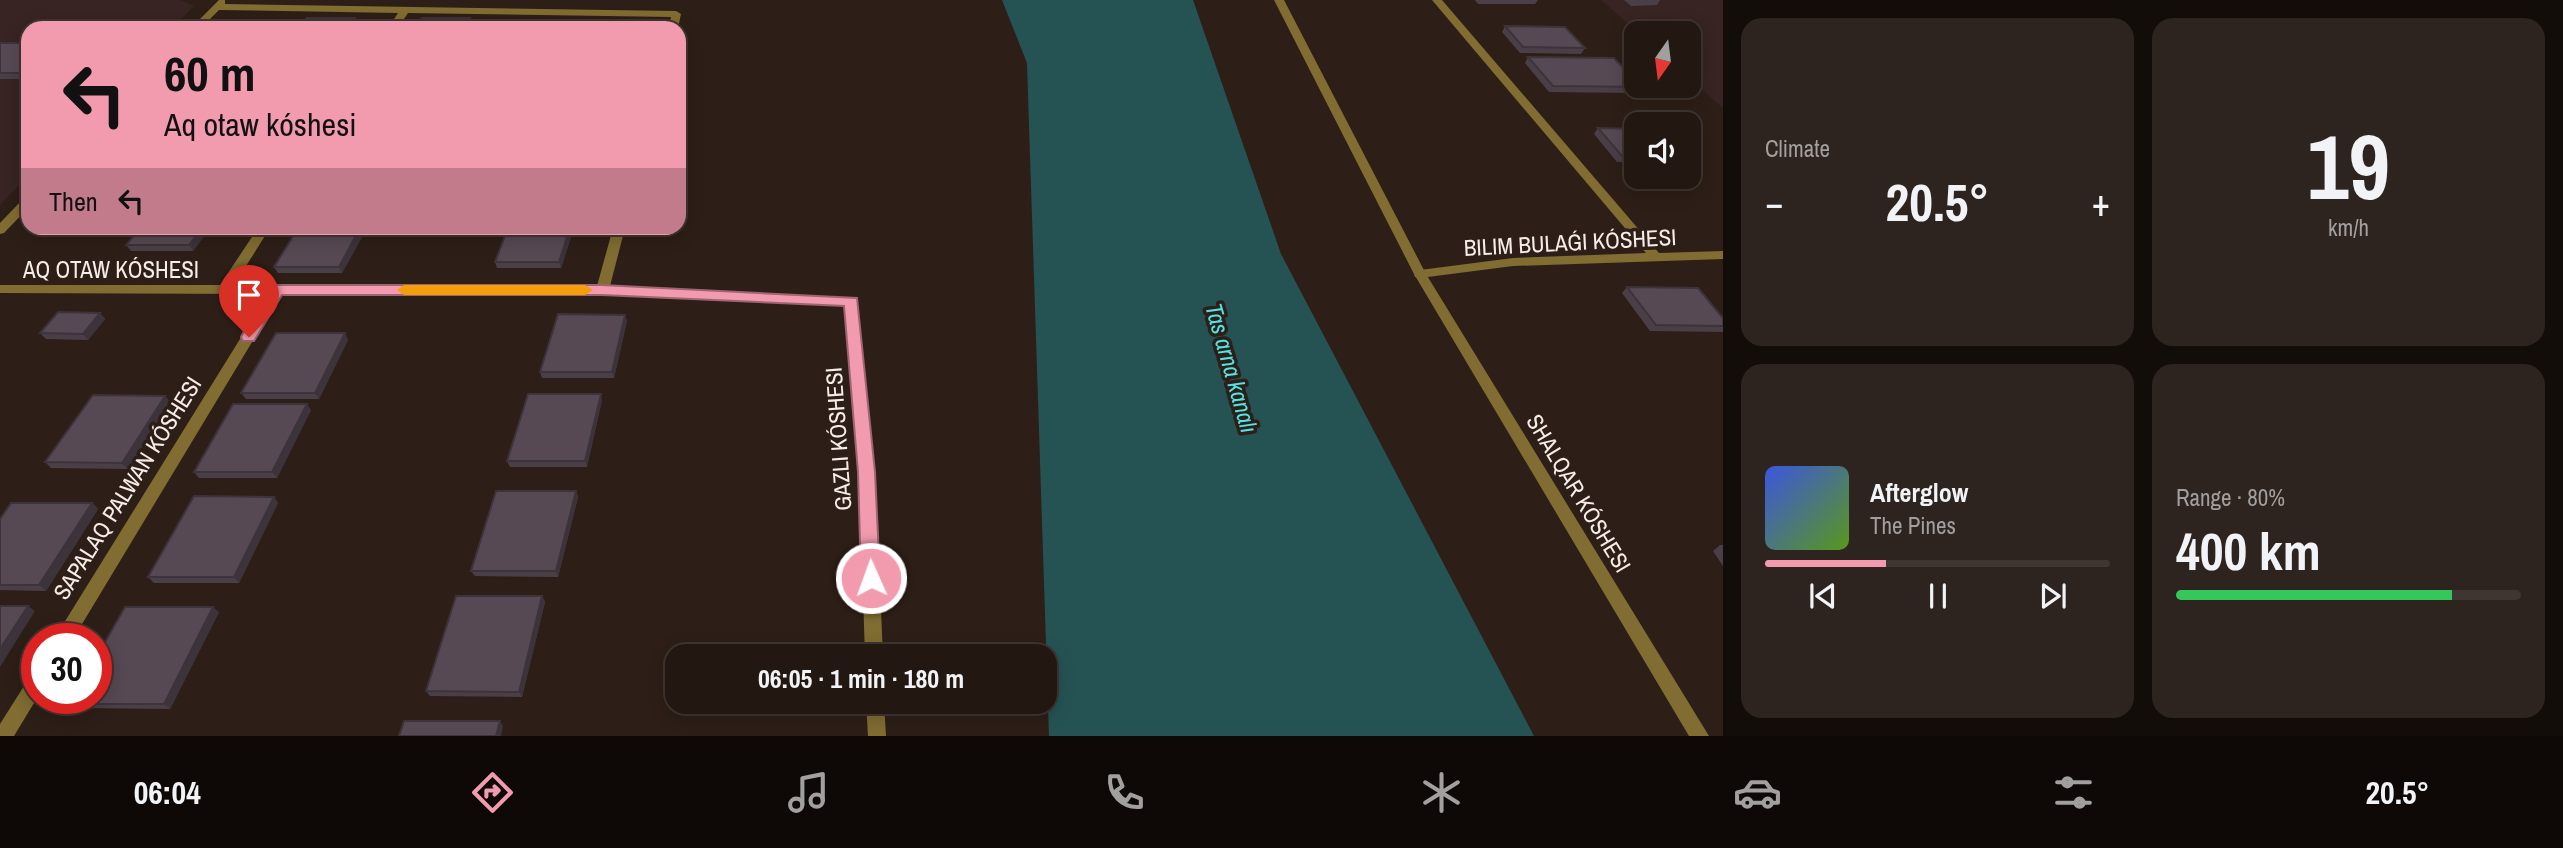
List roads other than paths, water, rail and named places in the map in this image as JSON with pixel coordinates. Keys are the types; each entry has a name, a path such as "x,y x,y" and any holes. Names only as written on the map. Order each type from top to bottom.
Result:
{"street":[{"name":"SHALQAR KÓSHESI","path":"1279,0 1420,274 1700,736"},
{"path":"1437,0 1656,257"},
{"path":"203,21 220,3 404,11 676,14 674,21"},
{"path":"398,21 404,11"},
{"path":"0,230 21,208"},
{"path":"223,291 259,235"},
{"path":"602,290 617,235"},
{"path":"1420,274 1513,262 1723,255"},
{"name":"AQ OTAW KÓSHESI","path":"0,289 602,290 851,301 867,472 874,644"},
{"name":"SAPALAQ PALWAN KÓSHESI","path":"73,623 277,290"},
{"path":"3,736 21,707"},
{"path":"876,714 877,736"}],"water":[{"name":"Tas arna kanalı","path":"1002,0 1193,0 1281,254 1534,736 1049,736 1048,714 1057,714 1057,644 1046,644 1027,63"}]}
